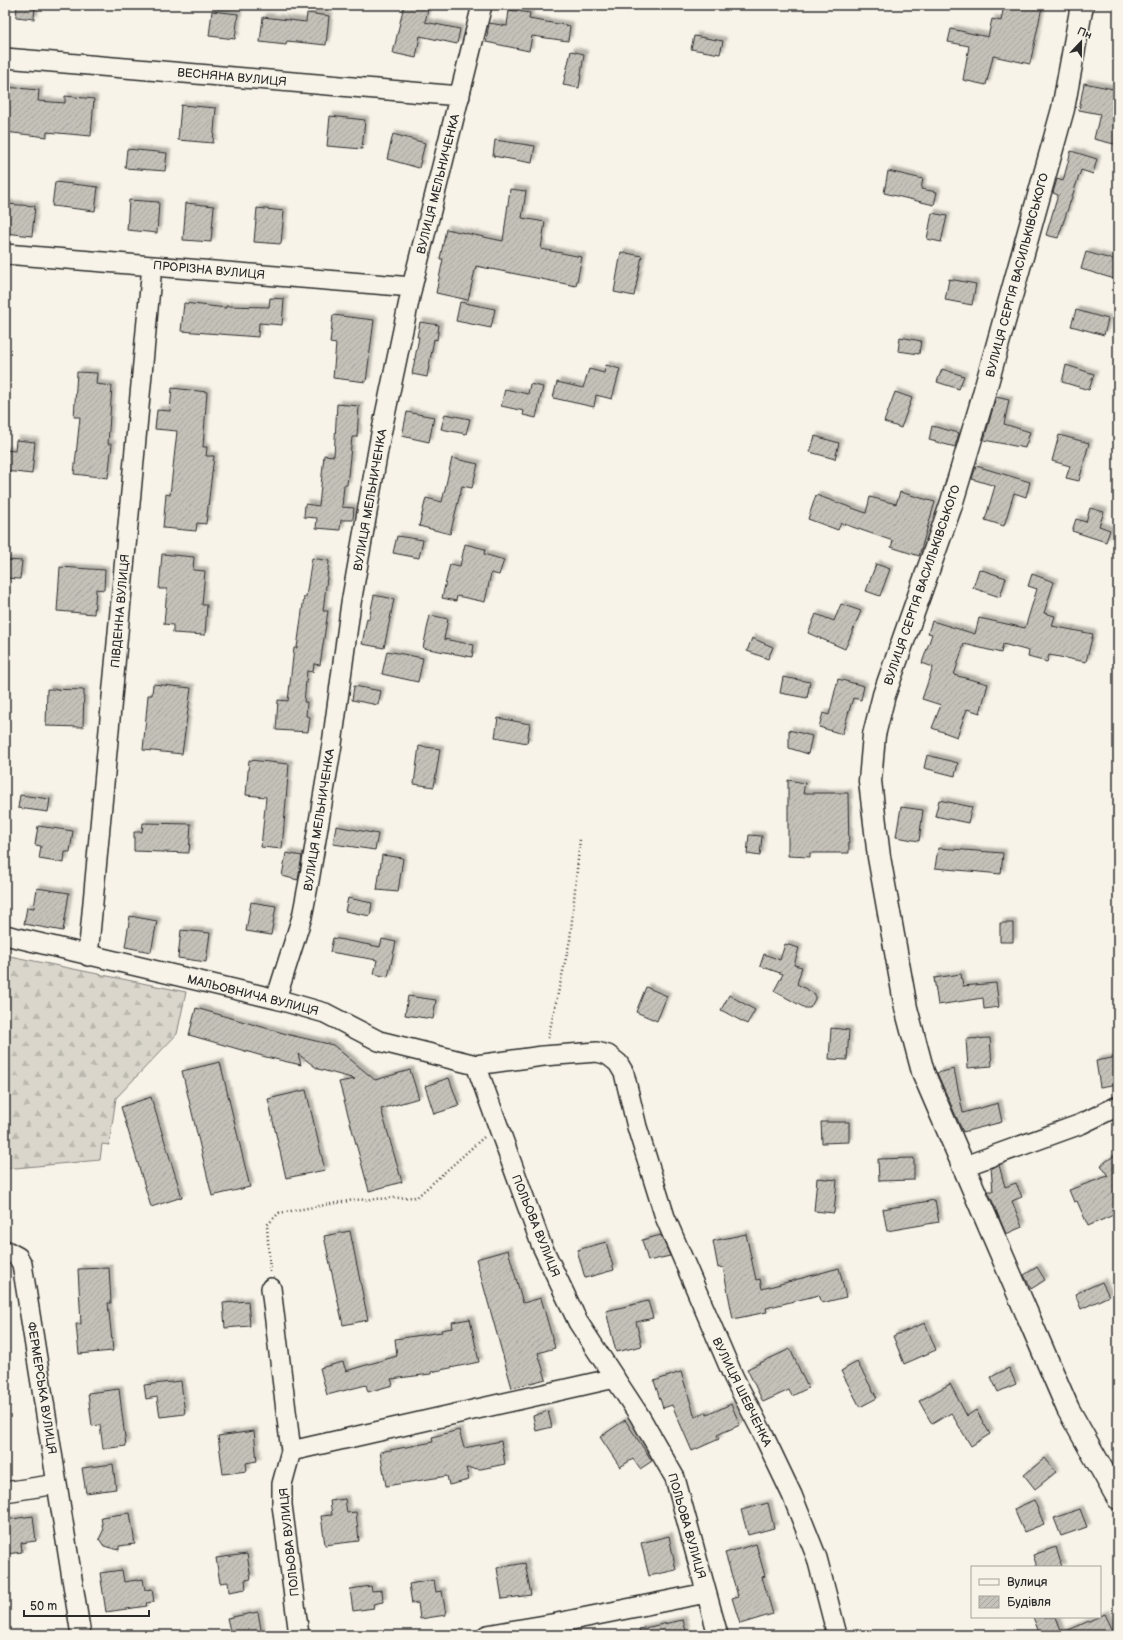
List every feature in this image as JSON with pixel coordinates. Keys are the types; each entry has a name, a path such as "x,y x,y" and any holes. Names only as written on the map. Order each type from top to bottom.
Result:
{"street":[{"name":"ВУЛИЦЯ МЕЛЬНИЧЕНКА","path":"276,999 302,917 306,896 332,744 351,603 380,439 412,287 482,5"},
{"name":"ВУЛИЦЯ СЕРГІЯ ВАСИЛЬКІВСЬКОГО","path":"962,1167 923,1072 906,1008 879,857 870,781 874,736 884,695 951,505 980,408 1063,109 1082,5"},
{"name":"ВЕСНЯНА ВУЛИЦЯ","path":"5,58 460,96"},
{"name":"ПРОРІЗНА ВУЛИЦЯ","path":"5,254 412,287"},
{"name":"ПІВДЕННА ВУЛИЦЯ","path":"88,956 152,266"},
{"name":"МАЛЬОВНИЧА ВУЛИЦЯ","path":"5,935 88,956 276,999 325,1013 379,1041 476,1064 543,1056 597,1052 608,1055 618,1063 624,1072 644,1149"},
{"name":"ПОЛЬОВА ВУЛИЦЯ","path":"476,1064 541,1244 578,1322 639,1415 675,1478 718,1635"},
{"path":"1118,1106 1081,1124 962,1167 1068,1409 1118,1498"},
{"name":"ВУЛИЦЯ ШЕВЧЕНКА","path":"644,1149 665,1217 697,1294 734,1378 792,1495 817,1558 837,1635"},
{"name":"ФЕРМЕРСЬКА ВУЛИЦЯ","path":"5,1250 18,1257 22,1264 81,1635"},
{"name":"ПОЛЬОВА ВУЛИЦЯ","path":"271,1288 291,1451 282,1484 282,1505 299,1635"},
{"path":"291,1451 615,1378"},
{"path":"5,1492 57,1484"},
{"name":"ПОЛЬОВА ВУЛИЦЯ","path":"488,1635 706,1593"}],"path":[{"path":"543,1056 570,940 580,840"},
{"path":"271,1288 267,1225 278,1213 354,1200 417,1197 498,1125"}],"green space":[{"path":"5,955 186,992 177,1034 116,1098 109,1145 102,1144 100,1160 5,1169"}],"building":[{"path":"17,5 35,5 34,19 16,17"},
{"path":"404,5 429,5 425,22 460,29 457,44 420,36 416,58 393,53"},
{"path":"1004,5 1042,7 1030,64 993,56 986,85 963,80 969,46 948,42 951,29 988,37 992,19 1001,21"},
{"path":"509,10 530,13 529,19 570,26 568,41 532,36 529,51 486,42 489,23 507,26"},
{"path":"212,11 238,14 235,39 209,36"},
{"path":"307,13 329,16 326,45 287,41 286,45 260,42 263,17 306,22"},
{"path":"694,36 723,41 720,54 691,49"},
{"path":"571,51 584,54 579,88 563,85"},
{"path":"1084,83 1118,90 1118,145 1094,139 1100,114 1079,110"},
{"path":"5,87 39,90 38,101 65,103 65,96 94,99 91,136 47,132 47,137 5,132"},
{"path":"181,105 216,108 213,143 178,140"},
{"path":"330,116 365,120 362,149 327,146"},
{"path":"393,134 425,143 419,168 387,159"},
{"path":"495,140 535,146 532,163 493,156"},
{"path":"127,149 167,153 165,171 125,168"},
{"path":"1071,151 1097,159 1093,174 1081,170 1058,238 1046,235 1058,195 1053,193 1057,179 1063,181"},
{"path":"888,171 923,179 921,189 937,192 934,205 884,193"},
{"path":"55,182 98,187 95,211 52,206"},
{"path":"510,189 526,191 522,218 545,222 541,249 582,257 576,286 476,266 468,300 436,293 443,259 440,259 446,229 503,241"},
{"path":"129,200 159,202 157,233 127,230"},
{"path":"186,203 214,206 211,242 183,240"},
{"path":"5,204 35,206 32,236 5,233"},
{"path":"257,208 284,211 281,244 254,242"},
{"path":"932,213 947,216 941,242 927,239"},
{"path":"621,252 642,256 634,296 614,292"},
{"path":"1086,252 1118,261 1118,280 1081,269"},
{"path":"949,279 976,284 972,305 945,300"},
{"path":"270,298 284,299 282,325 259,323 258,337 181,331 184,303 226,308 226,306 269,307"},
{"path":"460,302 495,309 491,328 456,321"},
{"path":"1076,310 1108,319 1104,335 1071,326"},
{"path":"333,315 374,320 366,382 333,378 336,344 330,343"},
{"path":"420,322 439,325 437,340 434,339 427,377 412,374 419,337 417,337"},
{"path":"900,337 921,341 919,354 898,351"},
{"path":"606,365 620,369 612,399 596,395 594,407 553,398 557,382 583,388 589,369 604,373"},
{"path":"1066,365 1094,374 1089,390 1062,382"},
{"path":"942,369 964,376 959,389 937,382"},
{"path":"77,372 97,373 96,384 112,386 108,444 112,444 108,478 74,474 80,417 74,417"},
{"path":"530,384 543,387 536,418 523,415 524,411 501,406 505,389 528,394"},
{"path":"172,388 207,392 203,447 207,447 206,456 214,456 206,524 197,523 196,531 163,528 166,494 170,495 177,431 155,429 157,410 170,411"},
{"path":"895,392 912,398 901,428 884,422"},
{"path":"996,397 1009,400 1004,424 1030,432 1025,448 984,440"},
{"path":"337,404 359,406 357,437 352,437 347,485 344,485 342,507 354,508 353,520 341,520 340,530 316,528 317,518 304,517 305,504 319,506 324,455 334,456"},
{"path":"407,412 434,417 429,442 402,436"},
{"path":"445,414 470,419 466,434 441,429"},
{"path":"932,426 959,433 955,447 929,440"},
{"path":"1059,435 1089,443 1079,481 1066,478 1070,466 1052,461"},
{"path":"815,436 839,443 835,459 810,452"},
{"path":"16,440 35,442 32,474 5,471 5,450 15,451"},
{"path":"452,458 478,464 472,488 462,486 450,534 419,526 426,498 442,502"},
{"path":"976,466 1030,482 1026,497 1014,493 1004,526 985,520 995,486 972,479"},
{"path":"900,492 935,502 919,556 891,547 893,541 841,523 838,530 808,519 816,495 866,513 870,497 896,504"},
{"path":"1090,508 1104,512 1099,526 1110,530 1106,542 1072,531 1076,519 1086,522"},
{"path":"397,536 423,540 419,558 393,553"},
{"path":"465,544 485,549 484,554 504,560 499,575 491,573 485,602 457,596 456,601 442,598 450,564 460,566"},
{"path":"162,554 194,557 193,570 205,571 202,605 207,605 205,635 173,633 173,625 164,624 167,589 159,589"},
{"path":"312,558 329,561 323,611 328,611 320,665 314,664 313,672 307,671 304,702 307,702 306,716 310,717 308,732 276,730 278,700 288,701 294,648 297,648 304,597 306,597"},
{"path":"5,560 22,561 20,579 5,578"},
{"path":"876,564 890,569 880,596 866,591"},
{"path":"60,567 105,570 104,590 96,589 94,614 57,611"},
{"path":"979,569 1006,578 1000,597 973,588"},
{"path":"1032,574 1054,582 1044,613 1055,616 1052,626 1093,634 1086,662 1049,655 1047,662 1028,657 1029,651 1003,644 1001,653 964,644 954,675 988,684 980,713 967,709 957,737 932,728 941,705 922,699 933,667 922,663 932,634 928,633 932,621 975,634 979,618 1025,628 1037,589 1028,586"},
{"path":"374,595 394,599 384,648 362,644 367,618 369,619"},
{"path":"841,604 861,611 845,649 808,633 816,614 834,621"},
{"path":"430,615 448,619 444,639 474,645 472,657 423,648"},
{"path":"752,638 773,647 768,659 747,651"},
{"path":"387,651 423,658 418,682 382,674"},
{"path":"783,677 810,682 807,698 780,693"},
{"path":"838,679 864,686 861,700 853,698 842,734 819,727 823,713 829,715"},
{"path":"153,684 191,688 182,754 143,750 148,695 152,695"},
{"path":"354,686 381,691 378,705 352,700"},
{"path":"47,689 84,690 83,727 46,726"},
{"path":"498,718 530,724 527,743 495,737"},
{"path":"789,730 812,736 808,754 789,748"},
{"path":"419,746 440,749 434,787 414,784"},
{"path":"927,755 958,763 955,776 924,768"},
{"path":"249,760 289,764 282,849 261,847 266,797 246,795"},
{"path":"788,780 805,783 803,793 848,793 849,853 810,853 810,857 788,856"},
{"path":"20,795 50,799 48,812 18,808"},
{"path":"939,800 972,807 968,823 935,816"},
{"path":"901,807 923,810 919,841 896,837"},
{"path":"143,823 191,824 189,853 134,851 134,832 142,832"},
{"path":"38,826 73,831 70,852 65,852 64,863 39,859 41,846 35,845"},
{"path":"336,826 378,834 375,850 333,844"},
{"path":"749,835 762,836 760,856 747,854"},
{"path":"938,848 1003,853 1001,874 935,868"},
{"path":"286,853 302,856 298,880 282,876"},
{"path":"382,855 403,858 398,892 377,890"},
{"path":"37,888 69,893 63,931 24,924 27,907 34,908"},
{"path":"348,898 372,903 370,916 345,911"},
{"path":"251,902 276,906 271,935 246,931"},
{"path":"130,916 157,921 151,952 125,947"},
{"path":"1000,923 1013,923 1013,942 1000,942"},
{"path":"181,930 210,933 206,962 178,958"},
{"path":"333,938 380,947 382,939 396,942 388,977 374,974 377,960 330,952"},
{"path":"785,944 799,948 794,965 802,967 797,984 815,994 815,999 810,1008 805,1008 774,991 783,974 760,966 764,954 780,960"},
{"path":"961,974 963,986 996,983 999,1007 984,1009 983,998 938,1005 934,978"},
{"path":"646,987 667,996 657,1021 636,1012"},
{"path":"729,995 755,1010 747,1024 721,1010"},
{"path":"408,996 436,1000 433,1019 405,1015"},
{"path":"196,1008 290,1035 333,1045 375,1080 410,1070 419,1098 381,1109 402,1182 369,1191 339,1082 355,1079 318,1069 298,1054 301,1065 266,1057 189,1035"},
{"path":"831,1028 849,1030 847,1060 829,1059"},
{"path":"990,1038 992,1066 968,1068 966,1039"},
{"path":"1118,1057 1118,1084 1100,1087 1096,1061"},
{"path":"220,1062 250,1187 212,1196 182,1071"},
{"path":"954,1069 963,1113 998,1103 1002,1122 963,1132 937,1073"},
{"path":"449,1078 459,1106 434,1114 425,1086"},
{"path":"306,1090 325,1170 286,1178 268,1099"},
{"path":"151,1097 182,1197 151,1207 121,1107"},
{"path":"821,1122 849,1122 849,1142 822,1143"},
{"path":"1118,1153 1118,1213 1088,1226 1077,1201 1074,1202 1069,1190 1108,1176 1101,1165"},
{"path":"914,1158 914,1180 879,1181 878,1159"},
{"path":"999,1165 1005,1187 1016,1183 1022,1197 1012,1201 1022,1227 1006,1234 988,1191 993,1191 991,1168"},
{"path":"817,1178 837,1180 834,1213 814,1211"},
{"path":"935,1200 939,1222 887,1231 883,1209"},
{"path":"350,1231 368,1320 343,1325 324,1236"},
{"path":"746,1234 756,1280 760,1279 762,1289 839,1268 846,1297 822,1303 819,1295 766,1308 767,1312 733,1319 723,1267 718,1268 713,1241"},
{"path":"661,1235 670,1256 648,1261 642,1240"},
{"path":"606,1242 614,1270 585,1278 577,1250"},
{"path":"508,1250 523,1303 541,1298 555,1348 538,1353 546,1379 512,1388 476,1259"},
{"path":"1037,1267 1045,1280 1031,1289 1024,1275"},
{"path":"109,1268 111,1303 108,1303 113,1351 79,1354 76,1324 81,1324 78,1269"},
{"path":"1102,1282 1109,1296 1081,1309 1075,1294"},
{"path":"248,1301 250,1326 225,1328 223,1303"},
{"path":"648,1301 653,1318 636,1322 642,1346 616,1352 606,1311"},
{"path":"470,1319 479,1362 431,1372 431,1374 391,1379 393,1385 368,1392 366,1385 327,1395 320,1368 343,1362 346,1371 397,1356 395,1339 442,1332 441,1330 453,1328 452,1322"},
{"path":"925,1323 936,1350 904,1364 893,1336"},
{"path":"790,1349 808,1388 792,1396 789,1390 763,1402 747,1369"},
{"path":"857,1362 877,1398 860,1407 841,1371"},
{"path":"1009,1368 1016,1384 998,1392 991,1377"},
{"path":"681,1372 695,1417 706,1412 707,1415 731,1404 740,1425 717,1435 719,1439 692,1451 672,1405 663,1408 654,1381"},
{"path":"181,1381 185,1414 160,1417 157,1397 146,1399 144,1385"},
{"path":"950,1384 967,1416 976,1410 990,1434 971,1446 951,1413 932,1424 919,1401"},
{"path":"119,1389 126,1446 103,1449 100,1425 92,1426 88,1393"},
{"path":"548,1411 552,1427 536,1431 533,1416"},
{"path":"625,1420 652,1461 640,1469 633,1459 620,1467 600,1437"},
{"path":"459,1430 464,1448 501,1441 505,1464 481,1469 466,1468 469,1480 449,1485 447,1476 386,1486 380,1452 433,1442 432,1437"},
{"path":"254,1431 257,1461 246,1463 247,1471 223,1474 218,1436"},
{"path":"1045,1458 1056,1472 1035,1489 1024,1475"},
{"path":"113,1464 116,1489 86,1493 82,1468"},
{"path":"345,1499 347,1513 356,1512 359,1541 325,1545 321,1516 332,1515 330,1501"},
{"path":"1034,1500 1044,1524 1024,1532 1014,1509"},
{"path":"768,1503 774,1528 748,1535 741,1510"},
{"path":"1080,1509 1087,1527 1061,1536 1054,1518"},
{"path":"130,1513 135,1544 119,1546 119,1550 104,1546 99,1539 103,1531 101,1517"},
{"path":"33,1516 36,1541 21,1543 22,1552 7,1554 5,1520"},
{"path":"669,1536 676,1570 649,1576 641,1543"},
{"path":"756,1544 765,1576 762,1577 773,1614 740,1624 732,1598 738,1596 725,1553"},
{"path":"1056,1547 1062,1566 1037,1566 1033,1555"},
{"path":"247,1554 251,1579 245,1580 246,1589 229,1592 228,1582 220,1583 216,1558"},
{"path":"525,1563 531,1595 502,1599 497,1568"},
{"path":"122,1570 124,1582 143,1579 145,1590 152,1589 154,1602 146,1603 147,1606 106,1612 100,1573"},
{"path":"434,1580 436,1592 442,1591 446,1615 420,1619 418,1603 412,1604 409,1584"},
{"path":"371,1586 372,1591 382,1590 383,1602 373,1604 374,1608 353,1611 350,1589"},
{"path":"258,1612 262,1635 231,1635 227,1618"},
{"path":"1105,1614 1115,1635 1040,1635 1033,1618 1056,1618 1062,1633 1096,1618 1101,1618 1101,1616"},
{"path":"683,1620 687,1635 640,1635 639,1629"}]}
